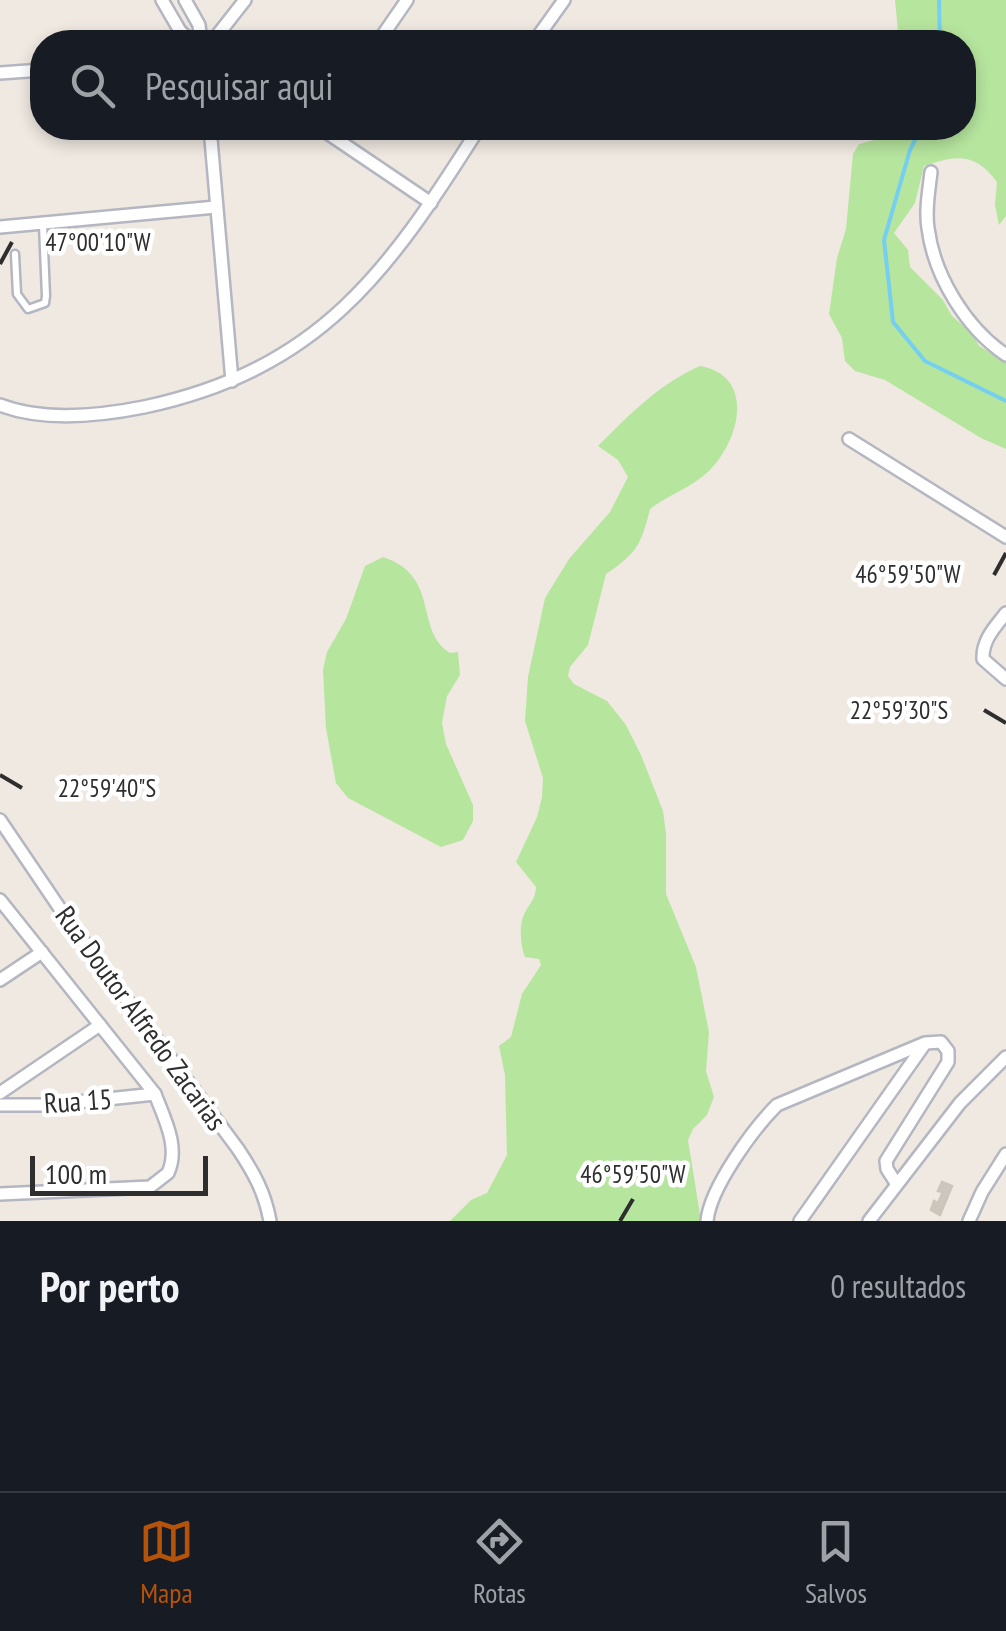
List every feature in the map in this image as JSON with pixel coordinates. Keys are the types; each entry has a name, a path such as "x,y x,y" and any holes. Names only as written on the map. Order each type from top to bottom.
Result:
{"street":[{"path":"162,0 179,30"},
{"path":"185,0 200,30"},
{"path":"221,30 244,0"},
{"path":"387,30 408,0"},
{"path":"543,30 564,0"},
{"path":"0,73 30,71"},
{"path":"211,140 232,381"},
{"path":"338,140 431,203"},
{"path":"0,406 48,414 117,412 181,399 232,381 309,337 386,266 470,140"},
{"path":"931,172 927,224 942,278 974,326 1006,355"},
{"path":"0,227 216,207"},
{"path":"849,439 1006,537"},
{"path":"1006,613 988,636 983,650 983,659 1006,679"},
{"name":"Rua Doutor Alfredo Zacarias","path":"0,820 67,919 258,1179 270,1221"},
{"path":"0,900 156,1094 166,1116 172,1153 172,1164 162,1180 150,1187 0,1194"},
{"path":"0,980 42,952"},
{"path":"0,1092 100,1025"},
{"path":"707,1221 713,1195 765,1116 777,1105 925,1044 941,1042 948,1050 948,1062 890,1153 886,1170 896,1183"},
{"path":"800,1221 925,1044"},
{"path":"869,1221 960,1103 1006,1057"},
{"name":"Rua 15","path":"0,1105 156,1094"},
{"path":"969,1221 1006,1154"}],"lane":[{"path":"14,254 19,300 28,309 36,309 45,303 46,296 43,224"}],"green space":[{"path":"895,0 1006,0 1006,216 999,225 995,205 997,182 989,172 973,161 955,158 924,166 915,203 894,233 908,250 910,267 943,300 952,316 973,334 979,346 1006,362 1006,449 885,380 855,371 845,361 842,338 829,314 837,258 846,229 853,154 859,144 874,140 976,140 976,30 898,30"},
{"path":"700,366 718,372 736,395 735,427 729,443 709,471 650,509 636,547 606,574 588,645 570,667 568,676 574,684 607,701 626,725 663,811 666,894 696,967 709,1032 706,1071 714,1097 707,1115 688,1140 701,1221 450,1221 471,1200 487,1193 507,1155 505,1075 499,1046 511,1037 522,994 541,965 539,959 525,957 522,948 522,921 536,887 516,862 542,797 543,778 525,721 528,677 545,598 569,559 610,512 628,477 618,460 598,446 658,391"},
{"path":"383,557 413,577 439,643 450,653 458,652 460,675 447,696 442,723 446,744 473,805 473,821 463,840 441,847 348,798 336,783 326,728 323,670 327,652 346,619 365,566"}],"building":[{"path":"942,1182 952,1186 940,1215 931,1210 943,1192 938,1191"}],"waterway":[{"path":"939,0 940,30"},
{"path":"915,140 884,240 893,322 925,361 1006,401"}]}
